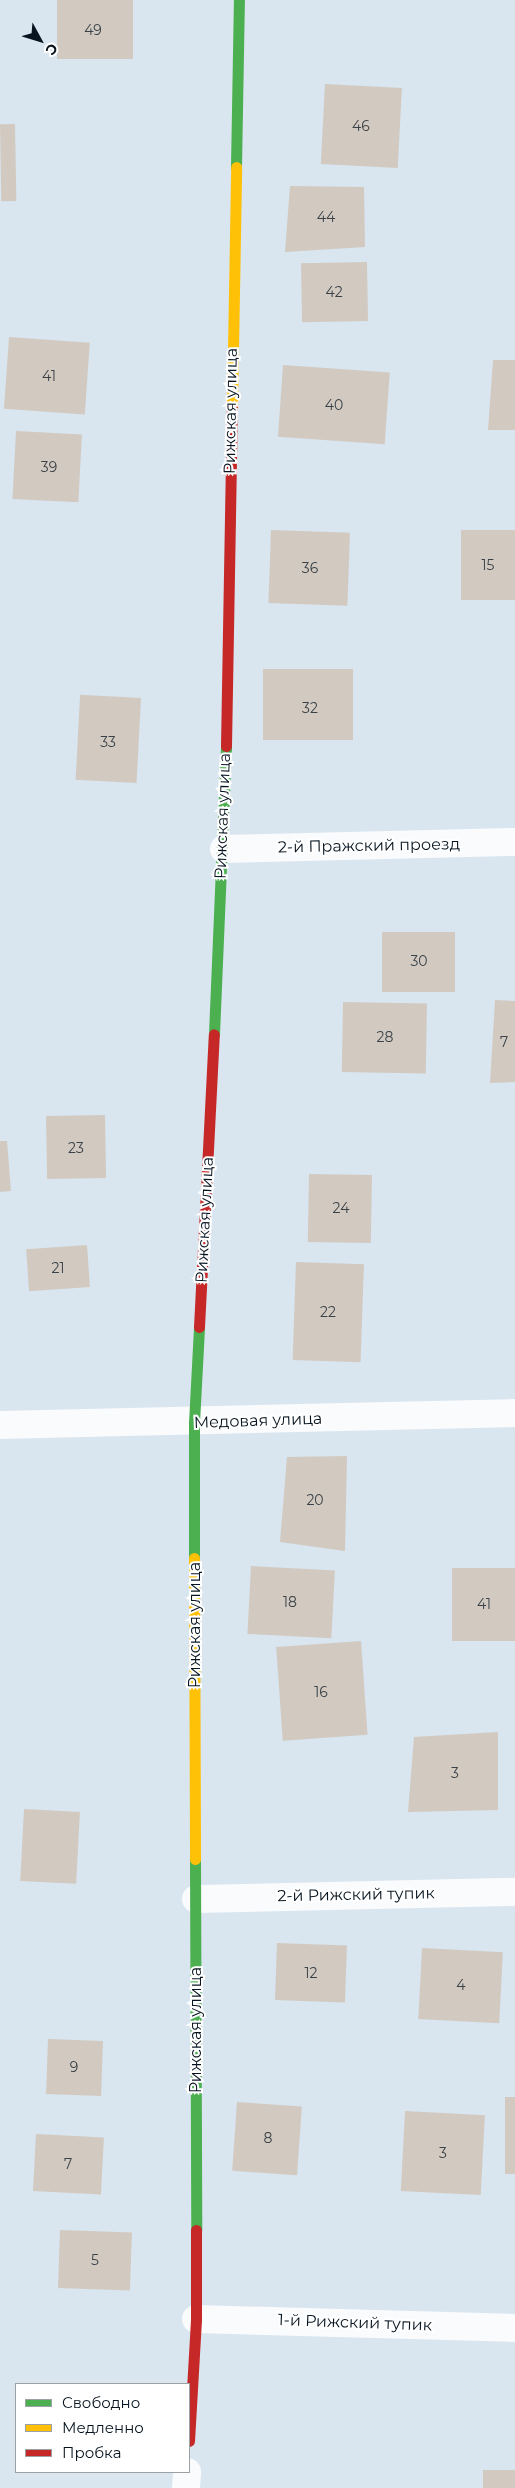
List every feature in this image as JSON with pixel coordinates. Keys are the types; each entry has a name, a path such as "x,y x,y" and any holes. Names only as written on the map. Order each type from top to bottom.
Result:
{"street":[{"name":"Рижская улица","path":"190,2424 196,2319 194,1423 224,849 239,0"},
{"name":"2-й Пражский проезд","path":"224,849 515,842"},
{"name":"Медовая улица","path":"0,1425 194,1423 515,1413"},
{"name":"2-й Рижский тупик","path":"196,1899 515,1892"},
{"name":"1-й Рижский тупик","path":"196,2319 515,2328"},
{"path":"186,2488 187,2473"}],"building":[{"path":"57,0 133,0 133,59 57,59"},
{"path":"325,84 402,88 398,168 321,164"},
{"path":"0,124 15,124 16,201 1,201"},
{"path":"290,186 364,187 365,247 285,252"},
{"path":"367,262 368,321 302,322 301,263"},
{"path":"9,337 90,343 85,414 4,409"},
{"path":"493,360 515,360 515,430 488,430"},
{"path":"283,365 390,372 385,444 278,437"},
{"path":"16,431 82,434 78,502 12,499"},
{"path":"271,530 350,533 347,606 268,603"},
{"path":"461,530 515,530 515,600 461,600"},
{"path":"263,669 353,669 353,740 263,740"},
{"path":"80,695 141,698 137,783 76,780"},
{"path":"382,932 455,932 455,992 382,992"},
{"path":"495,1000 515,1001 515,1082 490,1083"},
{"path":"343,1002 427,1003 426,1073 342,1072"},
{"path":"105,1115 106,1178 47,1179 46,1116"},
{"path":"0,1141 7,1141 11,1191 0,1192"},
{"path":"309,1174 372,1175 371,1243 308,1242"},
{"path":"87,1245 90,1287 29,1291 26,1249"},
{"path":"296,1262 364,1264 361,1362 293,1360"},
{"path":"347,1456 345,1551 280,1542 287,1457"},
{"path":"251,1566 335,1570 331,1638 247,1634"},
{"path":"452,1568 515,1568 515,1641 452,1641"},
{"path":"361,1641 368,1735 283,1741 276,1647"},
{"path":"498,1732 498,1810 408,1812 414,1737"},
{"path":"24,1809 80,1812 76,1884 20,1881"},
{"path":"277,1943 347,1945 345,2002 275,2000"},
{"path":"422,1948 503,1952 499,2023 418,2019"},
{"path":"48,2039 103,2041 101,2096 46,2094"},
{"path":"505,2097 515,2097 515,2174 505,2174"},
{"path":"237,2102 302,2107 297,2175 232,2171"},
{"path":"405,2111 485,2115 481,2195 401,2191"},
{"path":"36,2134 104,2138 101,2194 33,2191"},
{"path":"60,2230 132,2233 130,2290 58,2288"},
{"path":"483,2470 515,2470 515,2488 483,2488"}],"traffic: fast":[{"path":"236,167 239,0"},
{"path":"214,1034 226,746"},
{"path":"194,1558 194,1423 199,1327"},
{"path":"195,1859 196,2230"}],"traffic: slow":[{"path":"232,407 236,167"},
{"path":"194,1558 195,1859"}],"traffic: jam":[{"path":"226,746 232,407"},
{"path":"199,1327 214,1034"},
{"path":"190,2424 196,2319 196,2230"}]}
